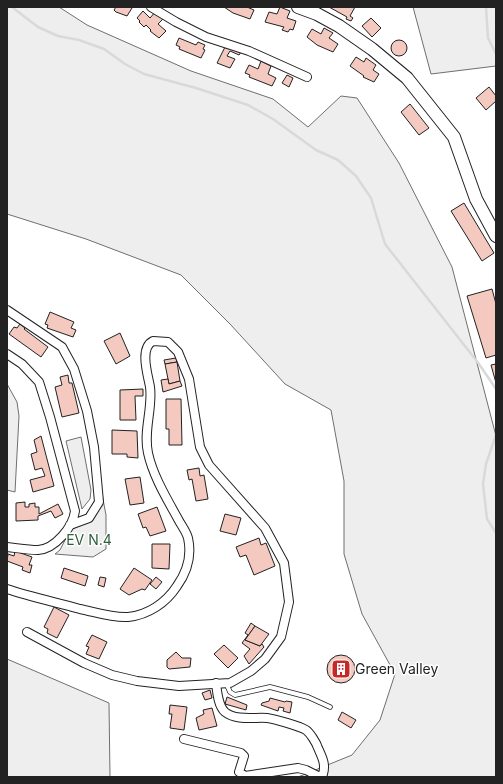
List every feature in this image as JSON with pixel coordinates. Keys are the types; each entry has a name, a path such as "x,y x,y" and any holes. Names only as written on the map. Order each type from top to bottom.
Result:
{"main road":[{"path":"298,7 317,14 339,26 372,49 407,78 454,137 476,199 496,236"}],"street":[{"path":"151,7 200,35 222,44 249,51 307,77"},
{"path":"7,310 62,348 74,369 87,411 94,448 99,502 89,518 70,524"},
{"path":"7,589 97,613 125,617 146,612 157,606 171,595 180,582 188,568 190,552 188,537 156,475 148,452 147,432 151,393 146,365 146,349 153,341 168,342 178,352 189,379 200,448 210,465 267,531 284,563 289,602 286,622 282,633 275,647 251,672 230,683 216,683 201,686 179,686 118,677 84,663 27,632"},
{"path":"7,354 22,364 38,382 50,417 74,508 74,515 70,524 60,537 45,548 39,550 7,547"},
{"path":"184,739 241,753 244,756 239,771 245,776 298,768 318,776 323,774 325,766 323,759 317,745 306,730 268,718 235,716 228,713 224,710 220,702 216,683"}],"lane":[{"path":"226,683 230,692 235,695 270,687 308,697 330,707"}],"green space":[{"path":"7,7 59,7 87,25 191,71 273,99 308,127 341,96 357,98 399,163 452,267 496,436 496,777 298,777 352,755 380,720 395,674 362,614 344,554 344,481 331,410 285,384 230,324 181,275 86,239 7,214"},
{"path":"413,7 496,7 496,66 431,74"},
{"path":"7,384 17,402 19,416 15,492 7,490"},
{"path":"81,437 91,490 90,499 82,509 66,441"},
{"name":"EV N.4","path":"102,494 106,515 106,549 93,557 55,554 60,550 70,530 90,521"},
{"path":"7,659 109,703 110,777 7,777"}],"building":[{"path":"116,7 132,8 127,16 116,12 114,10"},
{"path":"224,7 247,7 254,10 250,19 233,13"},
{"path":"280,7 290,11 287,18 296,21 293,30 290,29 288,32 282,30 284,27 265,22 269,12 277,14"},
{"path":"329,7 355,7 350,16 353,18 351,21 346,19 347,17"},
{"path":"143,11 150,18 156,11 164,18 158,24 166,31 159,38 150,31 151,30 146,25 144,27 139,22 140,21 137,18"},
{"path":"371,18 381,28 372,37 362,26"},
{"path":"324,28 333,33 329,38 338,44 333,52 317,45 307,37 312,29 321,34"},
{"path":"179,38 196,45 198,42 205,45 203,49 205,50 201,58 179,49 180,47 176,45"},
{"path":"399,40 406,45 407,48 402,55 399,56 392,51 391,48 396,41"},
{"path":"225,47 241,52 239,55 230,51 227,56 235,59 230,68 217,63"},
{"path":"356,57 364,62 366,58 376,65 373,70 379,74 374,82 363,77 364,76 350,66"},
{"path":"261,61 271,66 268,74 276,78 272,86 249,77 250,75 245,73 249,65 258,69"},
{"path":"287,75 293,78 289,87 282,83"},
{"path":"489,87 496,96 496,101 486,110 476,98"},
{"path":"410,104 429,128 419,135 401,112"},
{"path":"464,203 494,253 482,261 451,211"},
{"path":"492,289 496,304 496,355 486,358 467,296"},
{"path":"50,312 74,322 71,328 76,330 73,337 47,328 48,325 45,324"},
{"path":"20,324 25,328 24,329 48,347 41,357 9,334 14,327 17,328"},
{"path":"120,333 130,356 116,364 104,341"},
{"path":"176,358 177,362 165,364 164,360"},
{"path":"177,362 180,381 169,384 165,364"},
{"path":"496,364 496,383 491,365"},
{"path":"68,375 69,383 72,383 79,413 62,417 55,387 62,385 60,377"},
{"path":"168,379 169,384 180,381 182,386 163,392 161,380"},
{"path":"143,389 143,396 135,396 136,420 120,420 120,390"},
{"path":"166,399 181,399 182,445 169,445 169,429 166,429"},
{"path":"112,430 137,431 138,458 127,457 127,454 112,454"},
{"path":"41,436 54,486 33,492 30,480 45,476 42,468 35,470 31,454 37,452 34,440"},
{"path":"199,468 200,476 204,475 208,499 196,501 192,479 189,480 187,470"},
{"path":"140,477 144,503 130,505 125,479"},
{"path":"25,502 25,507 29,507 29,504 35,503 35,507 39,507 39,514 58,504 63,514 55,518 51,511 38,516 38,520 16,521 16,503"},
{"path":"157,507 166,531 150,536 146,527 143,528 138,514"},
{"path":"225,514 241,518 236,535 220,531"},
{"path":"259,538 261,545 266,543 275,566 254,575 246,555 240,557 236,547"},
{"path":"152,544 170,544 169,569 152,568"},
{"path":"15,551 32,557 29,565 32,565 30,573 22,570 23,567 7,561 8,554 14,556"},
{"path":"64,568 88,576 85,586 61,578"},
{"path":"134,568 152,580 145,590 142,589 129,595 120,589"},
{"path":"100,577 106,578 104,587 98,585"},
{"path":"156,577 162,582 156,589 150,584"},
{"path":"54,607 69,615 57,638 47,633 48,629 44,627"},
{"path":"251,623 255,626 245,640 260,646 262,644 264,647 249,664 244,656 250,649 242,643 248,635 245,633"},
{"path":"255,626 269,634 260,646 245,640"},
{"path":"92,635 107,642 99,659 86,654 89,647 86,646"},
{"path":"224,645 238,658 228,668 214,654"},
{"path":"176,652 182,658 191,658 190,667 169,669 167,667 167,660"},
{"name":"Green Valley","path":"341,655 351,659 355,669 351,679 341,683 331,679 327,669 331,659"},
{"path":"210,690 212,698 205,700 202,693"},
{"path":"227,697 247,705 246,710 225,704"},
{"path":"270,698 285,702 292,702 290,713 283,711 284,708 279,707 278,711 261,705 262,703 269,701"},
{"path":"170,705 187,707 184,730 170,728 172,714 169,714"},
{"path":"212,708 217,726 199,730 196,718 204,714 203,710"},
{"path":"342,712 356,720 351,728 338,720"}],"waterway":[{"path":"12,7 38,27 58,36 79,40 104,49 125,64 144,74 196,88 248,105 273,119 316,150 338,160 356,176 371,198 385,244 479,364 496,389"},
{"path":"486,7 488,38 496,54"},
{"path":"496,435 486,464 483,484 487,519 496,533"}],"place":[{"name":"Green Valley","path":"341,669"}]}
